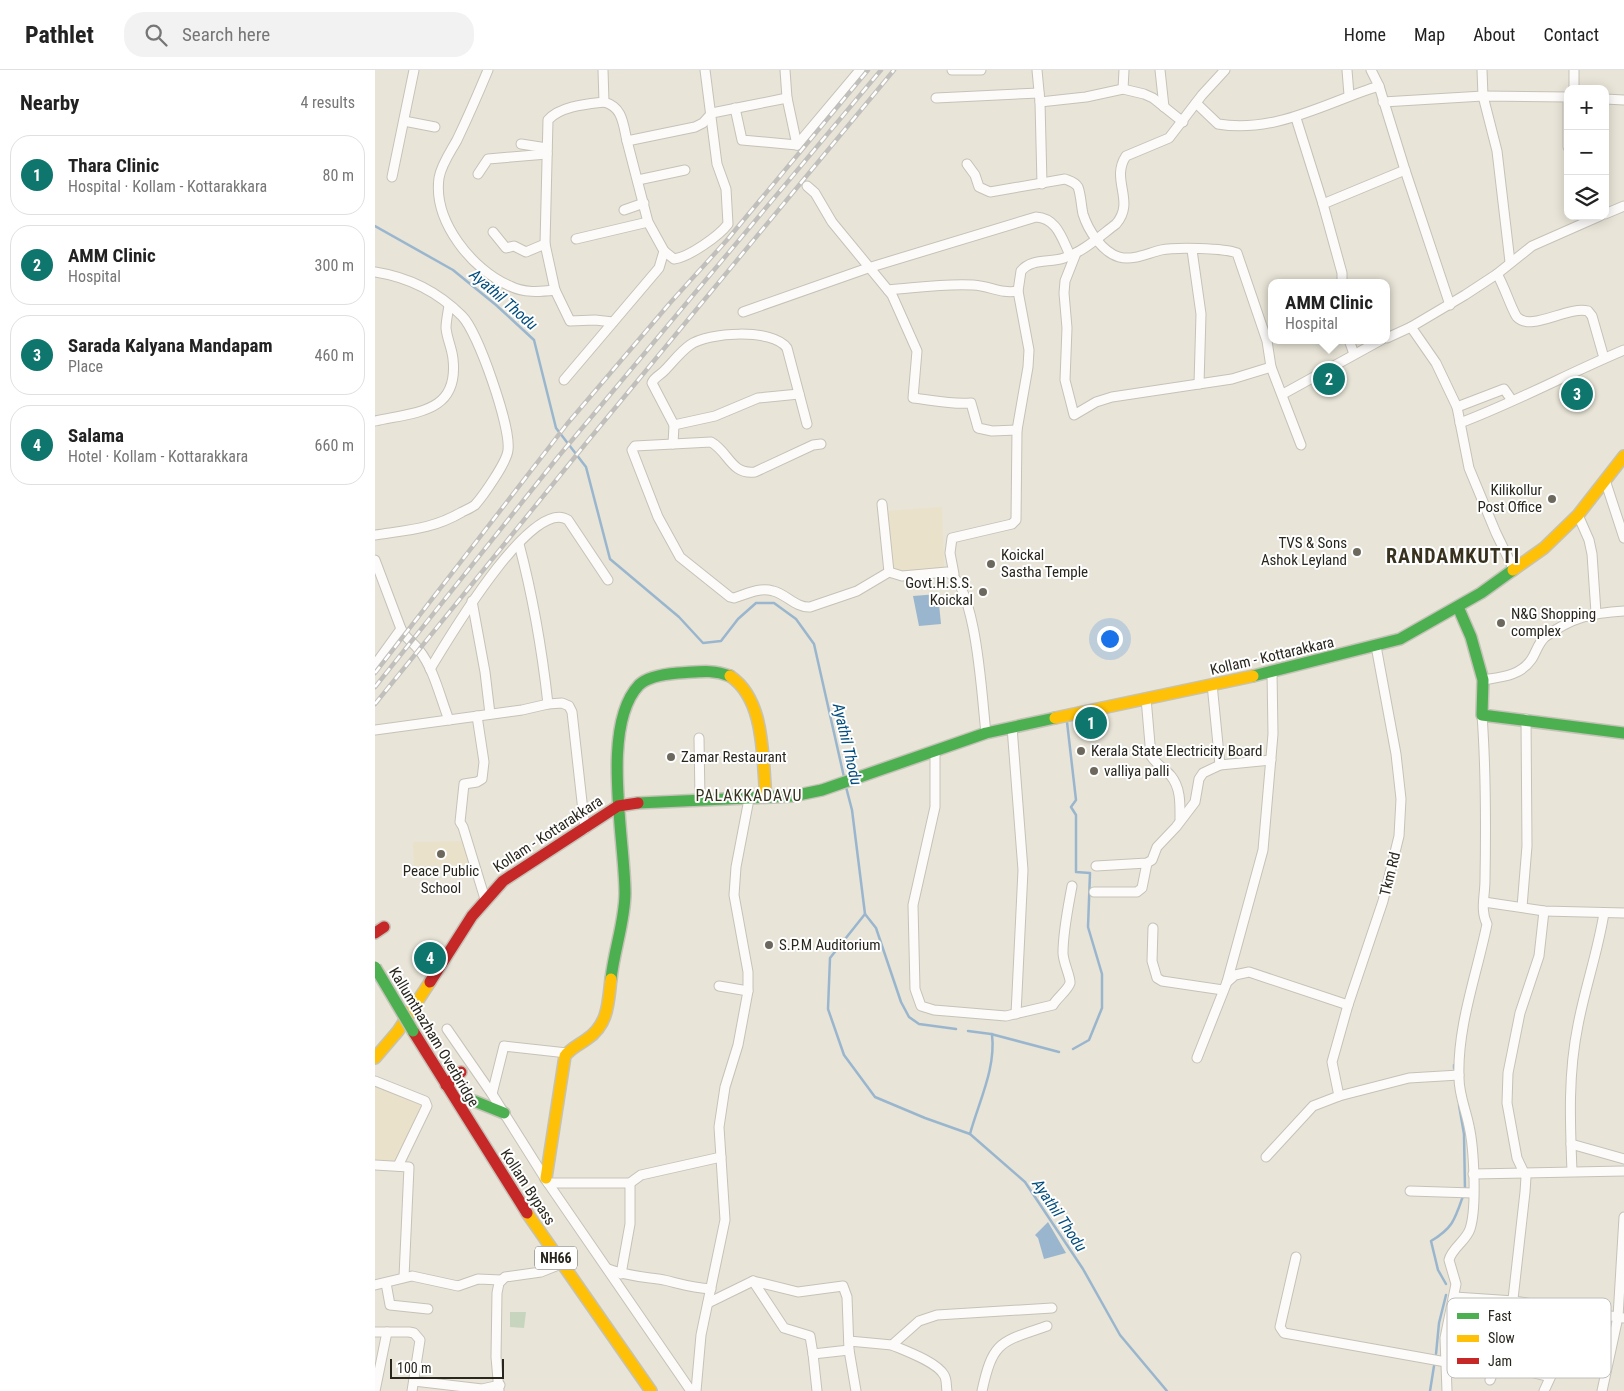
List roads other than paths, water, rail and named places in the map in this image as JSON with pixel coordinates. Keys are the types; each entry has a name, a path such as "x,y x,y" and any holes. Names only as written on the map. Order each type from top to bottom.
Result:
{"main road":[{"name":"Kollam - Kottarakkara","path":"375,1058 398,1031 451,946 485,899 503,881 585,830 618,806 649,801 793,796 822,790 986,733 1272,672 1376,646 1424,627 1515,570 1544,548 1578,515 1624,456"},
{"path":"1458,607 1471,637 1483,680 1482,715 1526,719 1624,733"},
{"path":"547,1180 567,1053 601,1028 607,1015 615,949 624,909 618,806 620,734 623,715 630,697 640,684 657,677 710,670 728,673 739,681 750,700 759,736 765,797"},
{"name":"Kallumthazham Overbridge","path":"375,968 468,1121"},
{"path":"446,1085 461,1072"},
{"path":"473,1101 504,1113"},
{"name":"Kollam Bypass","path":"468,1121 561,1264 651,1391"}],"street":[{"path":"392,178 415,70"},
{"path":"488,70 440,174 438,185 442,207 448,225 458,242 485,272 509,286 523,290 537,292 555,290"},
{"path":"603,70 604,102"},
{"path":"613,322 595,320 569,321 555,290 545,244 548,120 552,116 584,105 604,102 613,104 620,113 648,222 664,251 674,259 679,258 706,242 729,224 727,189 717,164 705,70"},
{"path":"785,70 787,98 797,145"},
{"path":"797,145 860,70"},
{"path":"952,70 981,70"},
{"path":"1037,70 1042,184"},
{"path":"1123,89 1124,70"},
{"path":"1160,70 1164,107"},
{"path":"986,733 973,627 966,597 954,574 950,553 952,538 1015,523 1017,430 1028,367 1029,350 1018,291 1021,271 1026,265 1073,254 1097,239 1121,218 1125,204 1119,171 1126,156 1169,138 1225,70"},
{"path":"1347,70 1349,95"},
{"path":"1371,70 1379,86 1450,305"},
{"path":"1482,70 1483,96 1497,151 1510,262"},
{"path":"1574,70 1574,85"},
{"path":"1196,103 1214,122 1243,126 1297,118 1349,95 1379,86"},
{"path":"935,98 1086,97 1123,89 1144,94 1183,122"},
{"path":"1383,102 1483,96 1564,97"},
{"path":"627,141 695,127 703,123 711,113 787,98"},
{"path":"1609,99 1624,100"},
{"path":"735,108 742,140 797,145"},
{"path":"1297,118 1323,204 1342,279"},
{"path":"404,121 435,127"},
{"path":"521,144 547,151"},
{"path":"478,174 488,159 547,151"},
{"path":"967,164 983,191 1003,191 1065,179 1077,186 1083,214 1097,239 1119,257 1142,256 1174,248 1192,250 1218,249 1233,252 1240,256 1251,298 1267,341 1271,367 1283,394 1301,445"},
{"path":"638,180 685,170"},
{"path":"1323,204 1405,170"},
{"path":"807,186 815,193 832,222 888,290 917,351 913,398 939,400 956,404 971,402 978,428 993,431 1017,430"},
{"path":"624,210 644,203"},
{"path":"1609,212 1624,206"},
{"path":"743,312 868,268 1036,217 1045,217 1053,222 1073,254 1065,281 1064,294 1067,328 1065,380 1074,414 1096,402 1111,397 1232,379 1271,367"},
{"path":"1390,337 1450,305 1497,274 1532,246 1577,221"},
{"path":"576,239 648,222"},
{"path":"493,232 506,248 514,246 525,252 545,244"},
{"path":"1192,250 1201,314 1199,384"},
{"path":"564,380 659,268 664,251"},
{"path":"375,272 400,278 430,291 462,316 470,327 483,357 506,433 508,450 505,460 474,506 451,519 427,528 375,535"},
{"path":"1497,274 1505,286 1515,315 1525,322 1534,322 1575,310 1588,311 1592,316 1604,358"},
{"path":"888,290 972,284 992,287 999,292 1018,291"},
{"path":"375,421 437,406 447,394 453,384 453,367 446,326 449,305"},
{"path":"1411,327 1436,363 1457,407 1469,468 1496,533 1515,570"},
{"path":"673,444 674,425 655,388 654,379 664,372 691,344 725,335 766,335 782,341 787,348 807,424"},
{"path":"1350,344 1354,354"},
{"path":"1283,394 1373,344"},
{"path":"1460,422 1498,409 1534,389 1624,350"},
{"path":"1457,407 1504,389 1511,399"},
{"path":"674,425 715,416 758,398 799,394"},
{"path":"821,444 813,445 755,472 746,473 737,470 718,446 711,442 635,446 632,450 657,517 680,557 734,598 752,591 774,591 803,607 810,607 857,591 889,572 901,576 936,572 954,574"},
{"path":"1605,480 1624,538"},
{"path":"882,504 889,572"},
{"path":"1578,515 1590,547 1596,613"},
{"path":"430,669 472,601 532,529 543,522 557,516 568,520 608,580"},
{"path":"519,544 533,598 543,656 548,704"},
{"path":"375,560 401,629 405,637 419,650 430,669 449,720"},
{"path":"472,601 485,672 490,714"},
{"path":"1483,680 1518,672 1532,659 1544,638 1577,617 1596,613 1624,612"},
{"path":"375,665 401,629"},
{"name":"Tkm Rd","path":"1339,1096 1332,1062 1348,1005 1383,900 1399,836 1401,800 1398,772 1376,646"},
{"path":"1197,1058 1225,986 1263,850 1273,734 1272,672"},
{"path":"1212,684 1220,765"},
{"path":"1146,698 1151,756 1172,777 1177,788 1180,819"},
{"path":"375,730 548,704 562,703 569,706 572,712 585,830"},
{"path":"1470,1298 1455,1297 1456,1284 1449,1260 1470,1229 1473,1193 1469,1128 1460,1091 1459,1076 1460,1048 1469,999 1487,924 1482,913 1484,902 1486,778 1482,715"},
{"path":"477,716 484,762 482,779 477,782 464,784 460,822 485,899"},
{"path":"1522,908 1527,846 1526,719"},
{"path":"1012,727 1023,870 1016,1014"},
{"path":"699,738 700,800"},
{"path":"935,752 935,807 913,904 913,968 916,997 921,1006 934,1010 982,1015 1016,1014 1053,1005 1058,996 1069,985 1063,954 1072,886"},
{"path":"1096,866 1147,863 1152,860 1157,848 1195,802 1199,779 1203,773 1220,765 1271,760"},
{"path":"696,1391 701,1335 725,1220 719,1128 725,1087 738,1045 748,991 748,972 734,895 736,867 749,799"},
{"path":"1094,892 1137,892 1142,888 1147,863"},
{"path":"1484,902 1544,911 1624,913"},
{"path":"1514,1298 1526,1177 1517,1158 1507,1102 1508,1073 1520,1013 1539,956 1544,911"},
{"path":"1572,1171 1569,1096 1572,1064 1578,1024 1596,958 1604,913"},
{"path":"1153,928 1152,961 1157,978 1162,981 1225,986"},
{"path":"1225,986 1235,974 1249,972 1348,1005"},
{"path":"719,986 748,991"},
{"path":"447,1029 691,1391"},
{"path":"492,1094 504,1046 567,1053"},
{"path":"1265,1157 1313,1106 1339,1096 1409,1078 1459,1076"},
{"path":"375,1081 425,1101 427,1106 399,1166"},
{"path":"1571,1144 1624,1159"},
{"path":"547,1180 630,1183 641,1175 721,1157"},
{"path":"375,1165 409,1167 404,1277"},
{"path":"1473,1174 1624,1171"},
{"path":"621,1274 630,1224 630,1183"},
{"path":"1410,1192 1473,1193"},
{"path":"1611,1358 1621,1317 1624,1217"},
{"path":"1296,1257 1280,1327 1284,1334 1446,1362"},
{"path":"375,1285 404,1277 421,1276 458,1286 478,1279 501,1280 541,1272 561,1264"},
{"path":"608,1269 621,1274 665,1280 686,1287 711,1289"},
{"path":"414,1381 482,1389 499,1388 496,1342 497,1293 501,1280"},
{"path":"708,1303 753,1281 798,1292 843,1286 847,1297 849,1345 856,1391"},
{"path":"753,1281 784,1328 810,1336 817,1391"},
{"path":"386,1283 390,1305 428,1309"},
{"path":"892,1345 912,1327 929,1316 1052,1308"},
{"path":"982,1391 989,1362 998,1346 1047,1326"},
{"path":"1447,1330 1445,1338 1447,1391"},
{"path":"375,1332 414,1333 420,1340 412,1391"},
{"path":"375,1391 387,1332"},
{"path":"813,1354 849,1345 892,1345 940,1370 945,1376 947,1391"},
{"path":"1544,1391 1550,1378"},
{"path":"1603,1391 1606,1378"}],"water":[{"path":"938,594 941,624 919,626 913,596"},
{"path":"1048,1222 1066,1253 1044,1259 1038,1238 1035,1235"}],"waterway":[{"name":"Ayathil Thodu","path":"375,226 453,270 496,305 534,340 556,428 586,467 610,559 679,617 703,643 721,641 738,619 756,603 774,603 796,619 814,644 844,777"},
{"path":"1067,722 1076,800 1071,807 1076,815 1076,872 1090,873 1088,927 1102,974 1102,1008 1089,1040 1073,1049"},
{"name":"Ayathil Thodu","path":"846,787 852,810 865,914 830,958 828,1009 844,1055 875,1097 970,1134 1025,1182 1083,1269 1120,1335 1167,1391"},
{"path":"865,914 876,928 901,1002 909,1017 919,1024 956,1029"},
{"path":"968,1031 991,1034 1059,1052"},
{"path":"970,1134 992,1060 992,1034"},
{"path":"1459,1105 1464,1134 1465,1191"},
{"path":"1446,1284 1438,1270 1431,1241 1449,1227 1458,1211 1463,1196"},
{"path":"1436,1354 1439,1323 1446,1295"},
{"path":"1430,1391 1434,1366"}],"railway":[{"path":"375,673 567,424 670,303 727,240 868,70"},
{"path":"375,687 558,457 881,70"},
{"path":"375,704 587,442 894,70"}],"place":[{"name":"AMM Clinic","path":"1329,379"},
{"name":"Sarada Kalyana Mandapam","path":"1577,394"},
{"name":"Kilikollur Post Office","path":"1552,499"},
{"name":"TVS & Sons Ashok Leyland","path":"1357,552"},
{"name":"Koickal Sastha Temple","path":"991,564"},
{"name":"Govt.H.S.S. Koickal","path":"983,592"},
{"name":"N&G Shopping complex","path":"1501,623"},
{"name":"Thara Clinic","path":"1091,723"},
{"name":"Kerala State Electricity Board","path":"1081,751"},
{"name":"Zamar Restaurant","path":"671,757"},
{"name":"valliya palli","path":"1094,771"},
{"name":"Peace Public School","path":"441,854"},
{"name":"S.P.M Auditorium","path":"769,945"},
{"name":"Salama","path":"430,958"}],"district":[{"name":"RANDAMKUTTI","path":"1453,556"},
{"name":"PALAKKADAVU","path":"749,795"}]}
